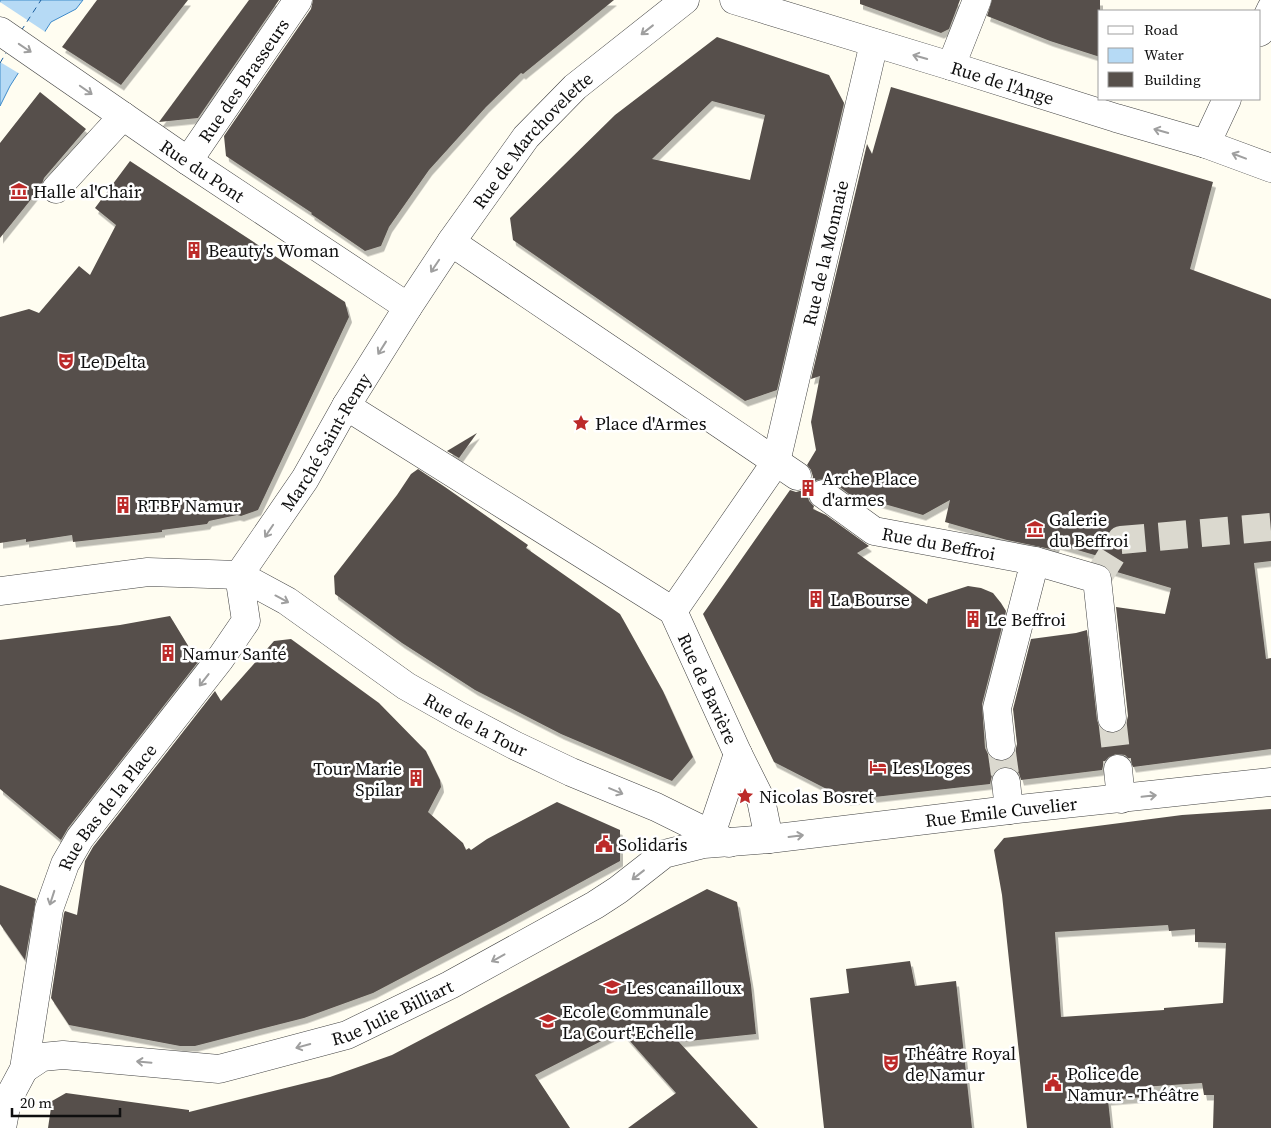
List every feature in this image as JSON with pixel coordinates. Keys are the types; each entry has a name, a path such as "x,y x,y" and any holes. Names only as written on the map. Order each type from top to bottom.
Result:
{"street":[{"name":"Rue des Brasseurs","path":"188,161 298,0"},
{"name":"Rue de Marchovelette","path":"408,307 451,242 526,137 575,87 685,0"},
{"name":"Rue de l'Ange","path":"734,0 1116,118 1212,155 1271,168"},
{"path":"952,66 977,0"},
{"path":"1261,30 1271,9"},
{"name":"Rue du Pont","path":"0,31 188,161 408,307"},
{"name":"Rue de la Monnaie","path":"787,469 874,43"},
{"path":"1212,155 1227,100"},
{"path":"56,189 123,116"},
{"path":"346,406 676,618 787,469 451,242"},
{"name":"Marché Saint-Remy","path":"239,575 305,479 346,406 408,307"},
{"name":"Rue du Beffroi","path":"823,494 874,531 1035,561 1097,579 1112,718"},
{"path":"1001,746 997,708 1035,561"},
{"path":"0,591 148,572 239,575"},
{"name":"Rue de la Tour","path":"239,575 287,601 406,686 459,716 522,749 721,839"},
{"name":"Rue Bas de la Place","path":"24,1069 49,910 65,864 80,838 214,667 246,621 239,575"},
{"name":"Rue de Bavière","path":"676,618 761,800 769,840"},
{"name":"Rue de Bavière","path":"721,839 738,754"},
{"path":"1118,769 1121,799"},
{"path":"1006,782 1009,810"},
{"name":"Rue Emile Cuvelier","path":"721,839 769,840 1009,810 1271,782"},
{"name":"Rue Julie Billiart","path":"24,1069 42,1057 64,1056 219,1069 346,1035 450,985 595,905 618,890 664,854 721,839"},
{"path":"2,1128 7,1101 24,1069"}],"water":[{"path":"0,0 83,0 76,9 51,22 10,86 0,106"}],"pier":[{"path":"0,2 47,33 20,74 0,62"}],"building":[{"path":"97,0 188,0 121,85 62,47"},
{"path":"249,0 279,0 198,118 159,122"},
{"path":"313,0 614,0 523,74 521,73 486,107 429,170 389,227 381,246 365,251 226,156 224,136 311,9"},
{"path":"860,0 960,0 949,29 941,33 860,4"},
{"path":"992,0 1100,0 1100,10 1098,10 1098,56 1050,41 987,16"},
{"path":"717,37 829,75 844,103 777,390 745,401 513,240 510,218 615,115","holes":["712,101 765,115 750,180 652,159"]},
{"path":"891,87 1213,182 1190,269 1271,299 1271,561 1254,563 1266,659 1271,658 1271,749 1133,767 1125,755 1116,754 1104,762 1102,770 1021,780 1019,773 1013,768 1004,767 997,769 992,775 990,784 848,800 774,762 703,614 790,490 796,492 803,490 810,484 813,477 807,465 816,450 811,422 820,376 811,379 867,144 872,154","holes":["825,479 832,481 849,494 923,515 950,500 945,522 1007,540 1055,550 1057,544 1108,559 1110,570 1171,588 1165,614 1116,607 1128,716 1122,730 1114,733 1106,732 1100,728 1097,720 1087,630 1031,639 1013,709 1017,744 1015,752 1011,758 1003,761 995,760 989,756 985,748 982,704 1006,611 993,593 981,588 968,586 928,599 927,604 857,553 869,546 826,515 813,509 814,506 809,501 807,493 810,485 817,480"]},
{"name":"Halle al'Chair","path":"40,92 86,129 44,178 41,187 0,238 0,143"},
{"path":"130,161 345,302 349,317 258,510 241,516 237,515 209,521 207,524 162,530 162,532 73,542 72,535 26,542 26,539 0,543 0,317 29,309 39,313 79,266 90,275 116,225 95,208"},
{"path":"477,433 459,458 447,451"},
{"path":"418,469 528,545 526,548 620,614 663,691 693,757 672,781 561,734 475,690 402,643 335,594 334,576 411,474"},
{"path":"170,616 198,662 68,828 61,840 0,789 0,640 120,625"},
{"path":"291,639 379,703 426,751 440,780 441,787 428,812 463,843 466,850 469,848 471,850 487,839 557,802 620,830 620,861 373,993 304,1018 195,1046 180,1046 69,1025 51,998 64,913 65,911 77,915 85,861 93,847 215,691 221,701 274,641"},
{"path":"1271,809 1271,1128 1213,1128 1214,1095 1204,1095 1202,1083 1142,1087 1144,1097 1108,1100 1111,1128 1027,1128 1002,895 994,850 1004,838 1182,815","holes":["1168,925 1169,931 1195,929 1195,942 1226,943 1223,1003 1164,1008 1164,1010 1061,1017 1055,932"]},
{"path":"0,885 36,899 25,960 0,924"},
{"path":"707,889 737,902 751,985 756,1034 679,1042 758,1128 628,1128 676,1093 621,1031 535,1075 570,1128 48,1128 52,1101 66,1093 189,1110 189,1112 330,1077 392,1055"},
{"name":"Théâtre Royal de Namur","path":"910,961 915,986 956,981 972,1128 824,1128 810,998 849,993 846,969"}],"ferry route":[{"path":"21,31 41,0"},
{"path":"0,63 6,53"}],"tunnel":[{"path":"1097,579 1121,540 1271,527"},
{"path":"1112,718 1118,769"},
{"path":"1001,746 1006,782"}],"place":[{"name":"Halle al'Chair","path":"19,191"},
{"name":"Beauty's Woman","path":"194,250"},
{"name":"Le Delta","path":"66,361"},
{"name":"Place d'Armes","path":"581,423"},
{"name":"Arche Place d'armes","path":"808,488"},
{"name":"RTBF Namur","path":"123,505"},
{"name":"Galerie du Beffroi","path":"1035,529"},
{"name":"La Bourse","path":"816,599"},
{"name":"Le Beffroi","path":"973,619"},
{"name":"Namur Santé","path":"168,653"},
{"name":"Les Loges","path":"878,767"},
{"name":"Tour Marie Spilar","path":"416,778"},
{"name":"Nicolas Bosret","path":"745,796"},
{"name":"Solidaris","path":"604,844"},
{"name":"Les canailloux","path":"612,987"},
{"name":"Ecole Communale La Court'Echelle","path":"548,1021"},
{"name":"Théâtre Royal de Namur","path":"891,1063"},
{"name":"Police de Namur - Théâtre","path":"1053,1083"}]}
